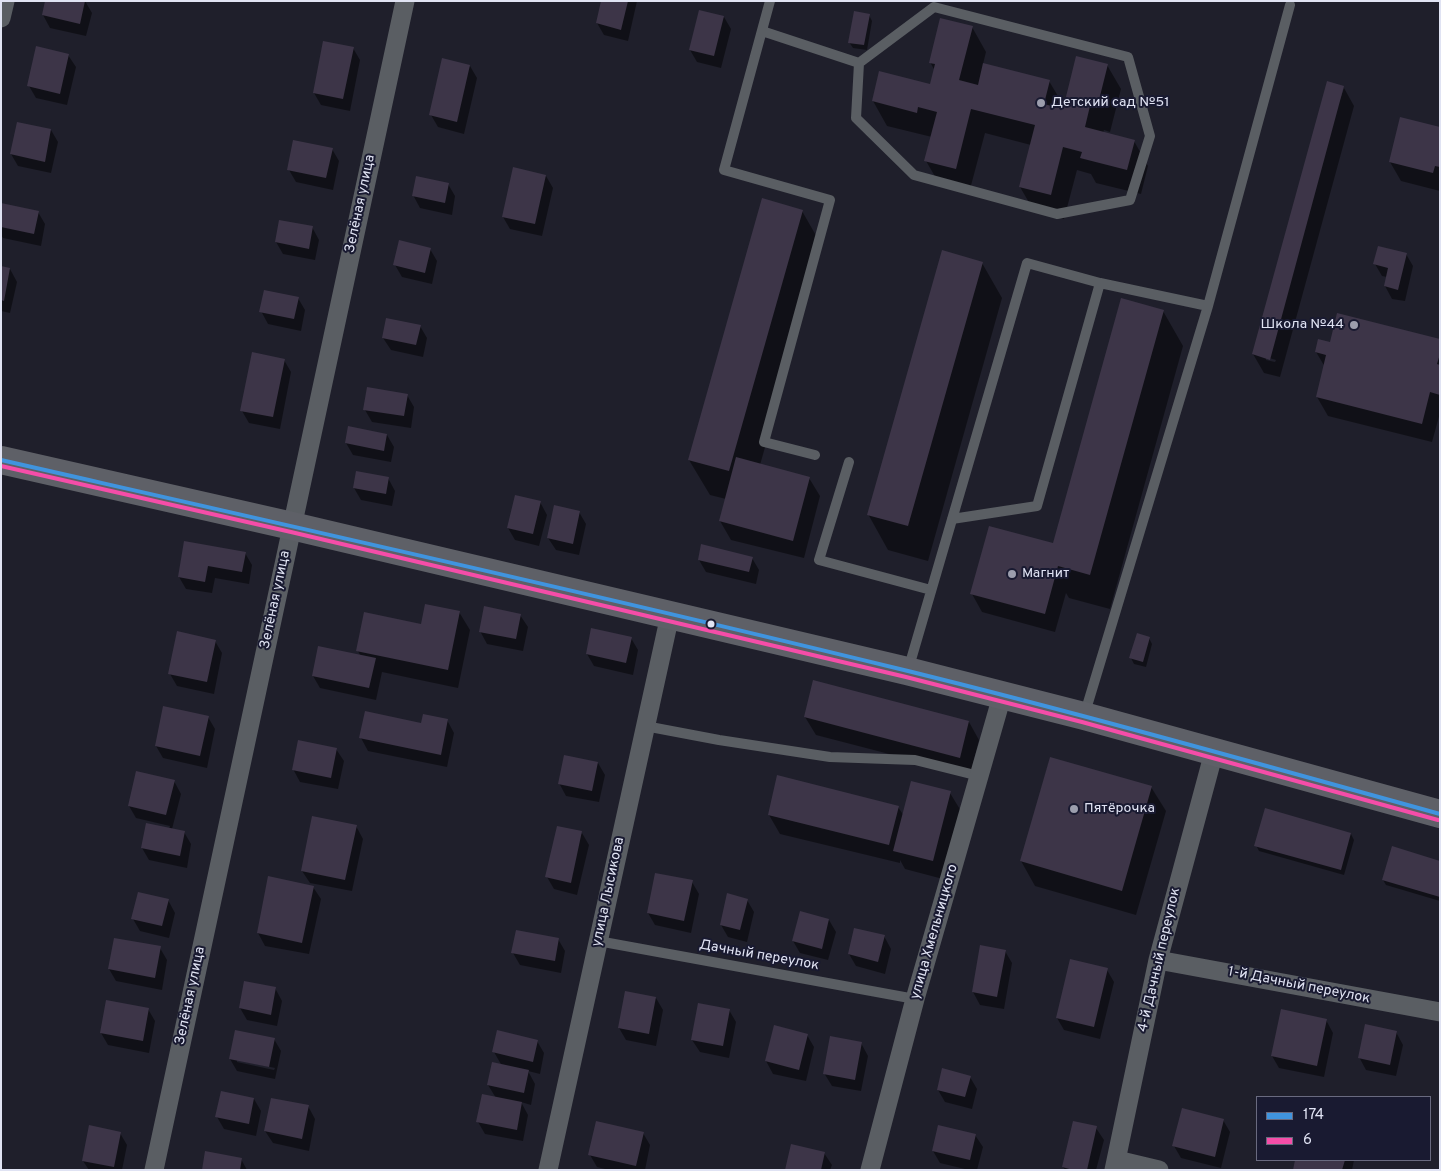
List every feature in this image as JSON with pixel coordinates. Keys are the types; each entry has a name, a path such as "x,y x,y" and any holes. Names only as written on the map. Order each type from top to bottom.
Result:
{"main road":[{"path":"1,460 292,526 907,671 1084,716 1440,814"}],"street":[{"path":"1,18 5,1"},
{"name":"Зелёная улица","path":"154,1170 405,1"},
{"name":"улица Лысикова","path":"548,1170 670,615"},
{"name":"улица Хмельницкого","path":"870,1170 916,999 1002,696"},
{"name":"4-й Дачный переулок","path":"1115,1165 1158,960 1214,752"},
{"name":"1-й Дачный переулок","path":"1158,960 1440,1012"},
{"path":"1115,1165 1159,1170"}],"lane":[{"path":"770,1 724,170 830,200 764,442 815,455"},
{"path":"1084,716 1208,306 1290,5"},
{"path":"934,7 1128,58 1150,136 1130,200 1057,214 914,176 856,118 859,64 934,7"},
{"path":"762,31 859,64"},
{"path":"907,671 1027,263 1100,283 1208,306"},
{"path":"952,519 1037,506 1100,283"},
{"path":"850,462 819,560 931,590"},
{"path":"645,726 719,740 830,756 916,760 979,776"},
{"name":"Дачный переулок","path":"598,941 916,999"}],"building":[{"path":"45,1 85,1 80,24 42,15"},
{"path":"601,1 628,1 621,30 596,23"},
{"path":"699,10 724,16 714,56 689,50"},
{"path":"854,11 870,14 864,45 848,43"},
{"path":"940,18 973,26 959,80 978,85 983,63 1050,80 1044,104 1063,109 1076,56 1108,64 1097,108 1090,106 1085,127 1135,140 1127,170 1080,158 1082,152 1063,147 1051,195 1019,187 1035,125 971,109 956,169 924,161 937,112 918,107 917,113 872,101 879,71 930,84 935,64 929,63"},
{"path":"323,41 354,47 343,99 313,93"},
{"path":"36,46 69,54 60,94 27,86"},
{"path":"442,58 470,65 457,122 429,115"},
{"path":"1327,81 1344,86 1270,360 1252,354"},
{"path":"1400,117 1440,127 1440,167 1435,166 1433,173 1389,162"},
{"path":"17,122 51,129 45,162 10,154"},
{"path":"293,140 333,148 326,178 287,170"},
{"path":"513,167 546,175 535,224 502,217"},
{"path":"416,176 449,183 445,203 412,196"},
{"path":"762,198 803,210 729,471 688,460"},
{"path":"1,203 39,211 34,234 1,227"},
{"path":"279,220 313,226 309,249 275,242"},
{"path":"399,240 431,248 425,273 393,265"},
{"path":"1378,246 1407,253 1398,290 1384,286 1388,268 1373,264"},
{"path":"942,250 983,262 908,526 867,515"},
{"path":"1,266 10,268 4,301 1,300"},
{"path":"264,290 299,297 294,319 259,312"},
{"path":"1121,298 1164,310 1090,575 1058,566 1045,614 970,594 989,526 1053,543"},
{"path":"1337,313 1440,339 1440,354 1437,364 1440,365 1440,395 1430,392 1422,424 1316,397 1326,355 1315,352 1318,339 1330,342"},
{"path":"386,318 421,325 416,345 382,338"},
{"path":"252,352 285,359 273,417 240,411"},
{"path":"367,387 408,394 404,416 363,410"},
{"path":"348,426 387,434 384,451 345,443"},
{"path":"736,457 810,477 793,541 719,521"},
{"path":"356,471 389,477 386,494 353,488"},
{"path":"515,495 541,501 533,534 507,528"},
{"path":"554,505 580,511 573,544 547,538"},
{"path":"184,541 246,552 242,572 208,566 205,582 178,577"},
{"path":"701,544 753,557 749,572 698,560"},
{"path":"425,604 460,611 448,670 356,651 364,612 421,624"},
{"path":"484,606 521,614 516,639 479,632"},
{"path":"591,628 632,637 626,663 586,654"},
{"path":"177,631 216,640 207,682 168,674"},
{"path":"1137,633 1150,637 1143,662 1129,658"},
{"path":"318,646 376,658 369,688 312,676"},
{"path":"813,680 969,721 960,758 804,717"},
{"path":"163,706 209,716 200,756 155,746"},
{"path":"365,711 421,723 423,714 448,719 441,755 359,738"},
{"path":"298,740 337,748 331,778 292,770"},
{"path":"564,755 598,762 592,791 558,784"},
{"path":"1050,757 1152,786 1122,891 1020,861"},
{"path":"136,771 175,780 166,815 128,806"},
{"path":"777,775 899,806 889,845 768,815"},
{"path":"911,781 951,791 933,861 893,851"},
{"path":"1265,808 1351,833 1341,870 1254,846"},
{"path":"312,816 357,825 345,880 301,871"},
{"path":"146,823 185,831 180,856 141,848"},
{"path":"557,826 582,831 571,883 545,877"},
{"path":"1392,846 1440,861 1440,897 1382,880"},
{"path":"655,873 693,880 684,921 647,913"},
{"path":"268,876 314,886 302,943 257,933"},
{"path":"138,892 169,899 162,926 131,919"},
{"path":"727,893 748,899 740,930 720,925"},
{"path":"800,911 829,919 822,949 792,941"},
{"path":"854,928 885,935 878,962 848,954"},
{"path":"516,930 559,938 555,961 511,953"},
{"path":"114,938 161,946 155,978 108,969"},
{"path":"980,945 1006,950 997,997 972,992"},
{"path":"1070,959 1108,968 1094,1027 1056,1018"},
{"path":"244,981 276,987 271,1015 239,1008"},
{"path":"625,991 656,997 649,1034 618,1028"},
{"path":"106,1000 149,1008 143,1041 100,1033"},
{"path":"698,1003 730,1009 723,1046 691,1040"},
{"path":"1281,1009 1327,1019 1317,1066 1271,1056"},
{"path":"1365,1024 1397,1031 1390,1065 1358,1058"},
{"path":"774,1025 808,1034 799,1070 765,1061"},
{"path":"235,1030 275,1038 269,1067 229,1059"},
{"path":"497,1030 538,1040 533,1062 492,1052"},
{"path":"830,1036 862,1042 855,1080 823,1074"},
{"path":"492,1062 529,1070 524,1093 487,1085"},
{"path":"942,1068 971,1076 965,1097 937,1090"},
{"path":"221,1091 254,1098 249,1124 215,1117"},
{"path":"482,1094 522,1102 517,1130 476,1122"},
{"path":"271,1098 309,1105 302,1139 264,1131"},
{"path":"1182,1108 1224,1119 1215,1157 1172,1146"},
{"path":"596,1121 644,1132 636,1166 588,1155"},
{"path":"1073,1121 1097,1126 1087,1170 1073,1170 1062,1167"},
{"path":"89,1125 121,1132 114,1167 82,1161"},
{"path":"938,1125 976,1134 970,1160 932,1151"},
{"path":"791,1144 825,1152 821,1170 785,1170"},
{"path":"205,1151 242,1158 240,1170 202,1170"},
{"path":"1295,1161 1345,1161 1342,1170 1293,1170"}],"transit line":[{"name":"174","path":"1,460 568,590 908,671 1108,723 1440,814"},
{"name":"6","path":"1,466 291,532 906,677 1082,722 1438,820"}],"place":[{"name":"Детский сад №51","path":"1041,103"},
{"name":"Школа №44","path":"1354,325"},
{"name":"Магнит","path":"1012,574"},
{"name":"Пятёрочка","path":"1074,809"}]}
